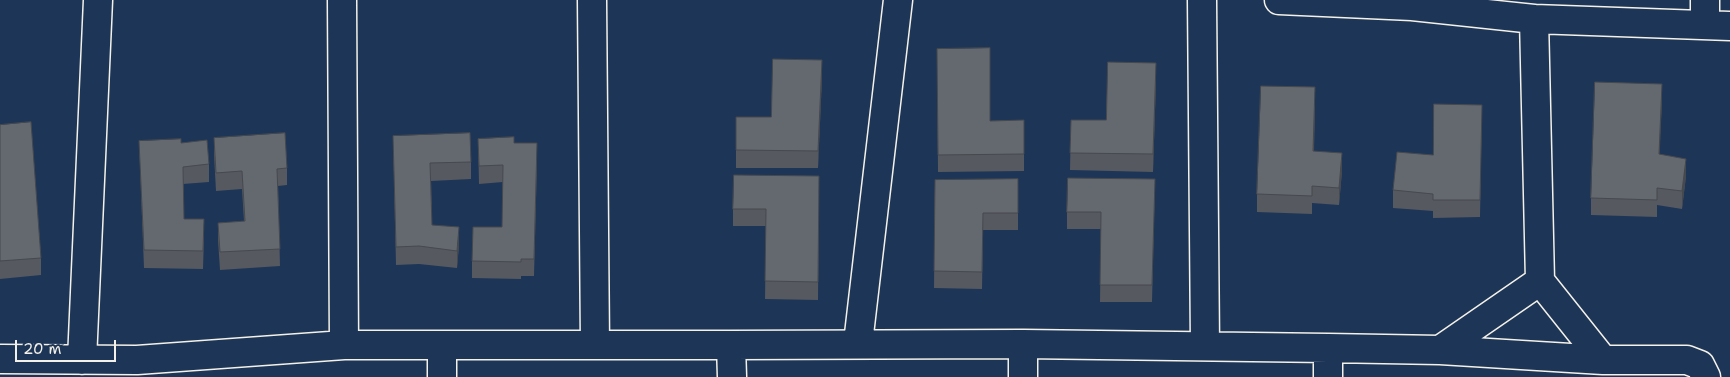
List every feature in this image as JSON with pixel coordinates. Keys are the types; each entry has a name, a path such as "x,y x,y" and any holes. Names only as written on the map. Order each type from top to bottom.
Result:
{"street":[{"path":"82,360 98,0"},
{"path":"342,0 344,345"},
{"path":"592,0 595,345"},
{"path":"858,343 898,0"},
{"path":"1202,0 1205,345"},
{"path":"1279,0 1412,3 1534,19 1713,17"},
{"path":"1534,19 1540,281 1603,360"},
{"path":"1440,350 1540,281"},
{"path":"0,359 82,360 137,369 344,345 731,345 858,343 1205,345 1440,350 1603,360 1687,360 1700,365 1706,377"},
{"path":"1022,344 1023,377"},
{"path":"442,345 442,377"},
{"path":"731,345 732,377"},
{"path":"1328,348 1328,377"}],"building":[{"path":"990,48 990,121 1024,120 1024,154 938,155 937,49"},
{"path":"773,59 822,60 818,151 736,150 736,117 771,117"},
{"path":"1108,62 1156,63 1153,154 1070,153 1071,120 1106,120"},
{"path":"1595,82 1662,84 1659,154 1686,159 1682,191 1657,188 1657,200 1591,198"},
{"path":"1261,86 1315,87 1313,151 1342,153 1339,188 1312,186 1312,196 1257,194"},
{"path":"1434,104 1482,105 1480,200 1433,200 1433,194 1393,190 1397,152 1433,155"},
{"path":"31,122 41,258 0,261 0,125"},
{"path":"285,133 287,168 277,169 280,249 220,252 218,223 245,221 242,171 216,173 214,138"},
{"path":"470,133 471,162 430,163 432,225 459,227 457,251 419,246 396,247 393,136"},
{"path":"514,137 514,143 537,143 534,259 521,259 521,262 472,261 473,227 502,227 503,165 479,166 478,139"},
{"path":"181,139 181,143 207,140 209,164 183,167 184,219 204,219 203,251 144,250 139,141"},
{"path":"734,175 819,176 818,282 765,281 766,209 733,209"},
{"path":"1068,178 1155,179 1152,285 1100,285 1101,212 1067,212"},
{"path":"1018,179 1018,213 983,213 982,272 934,271 935,180"}]}
